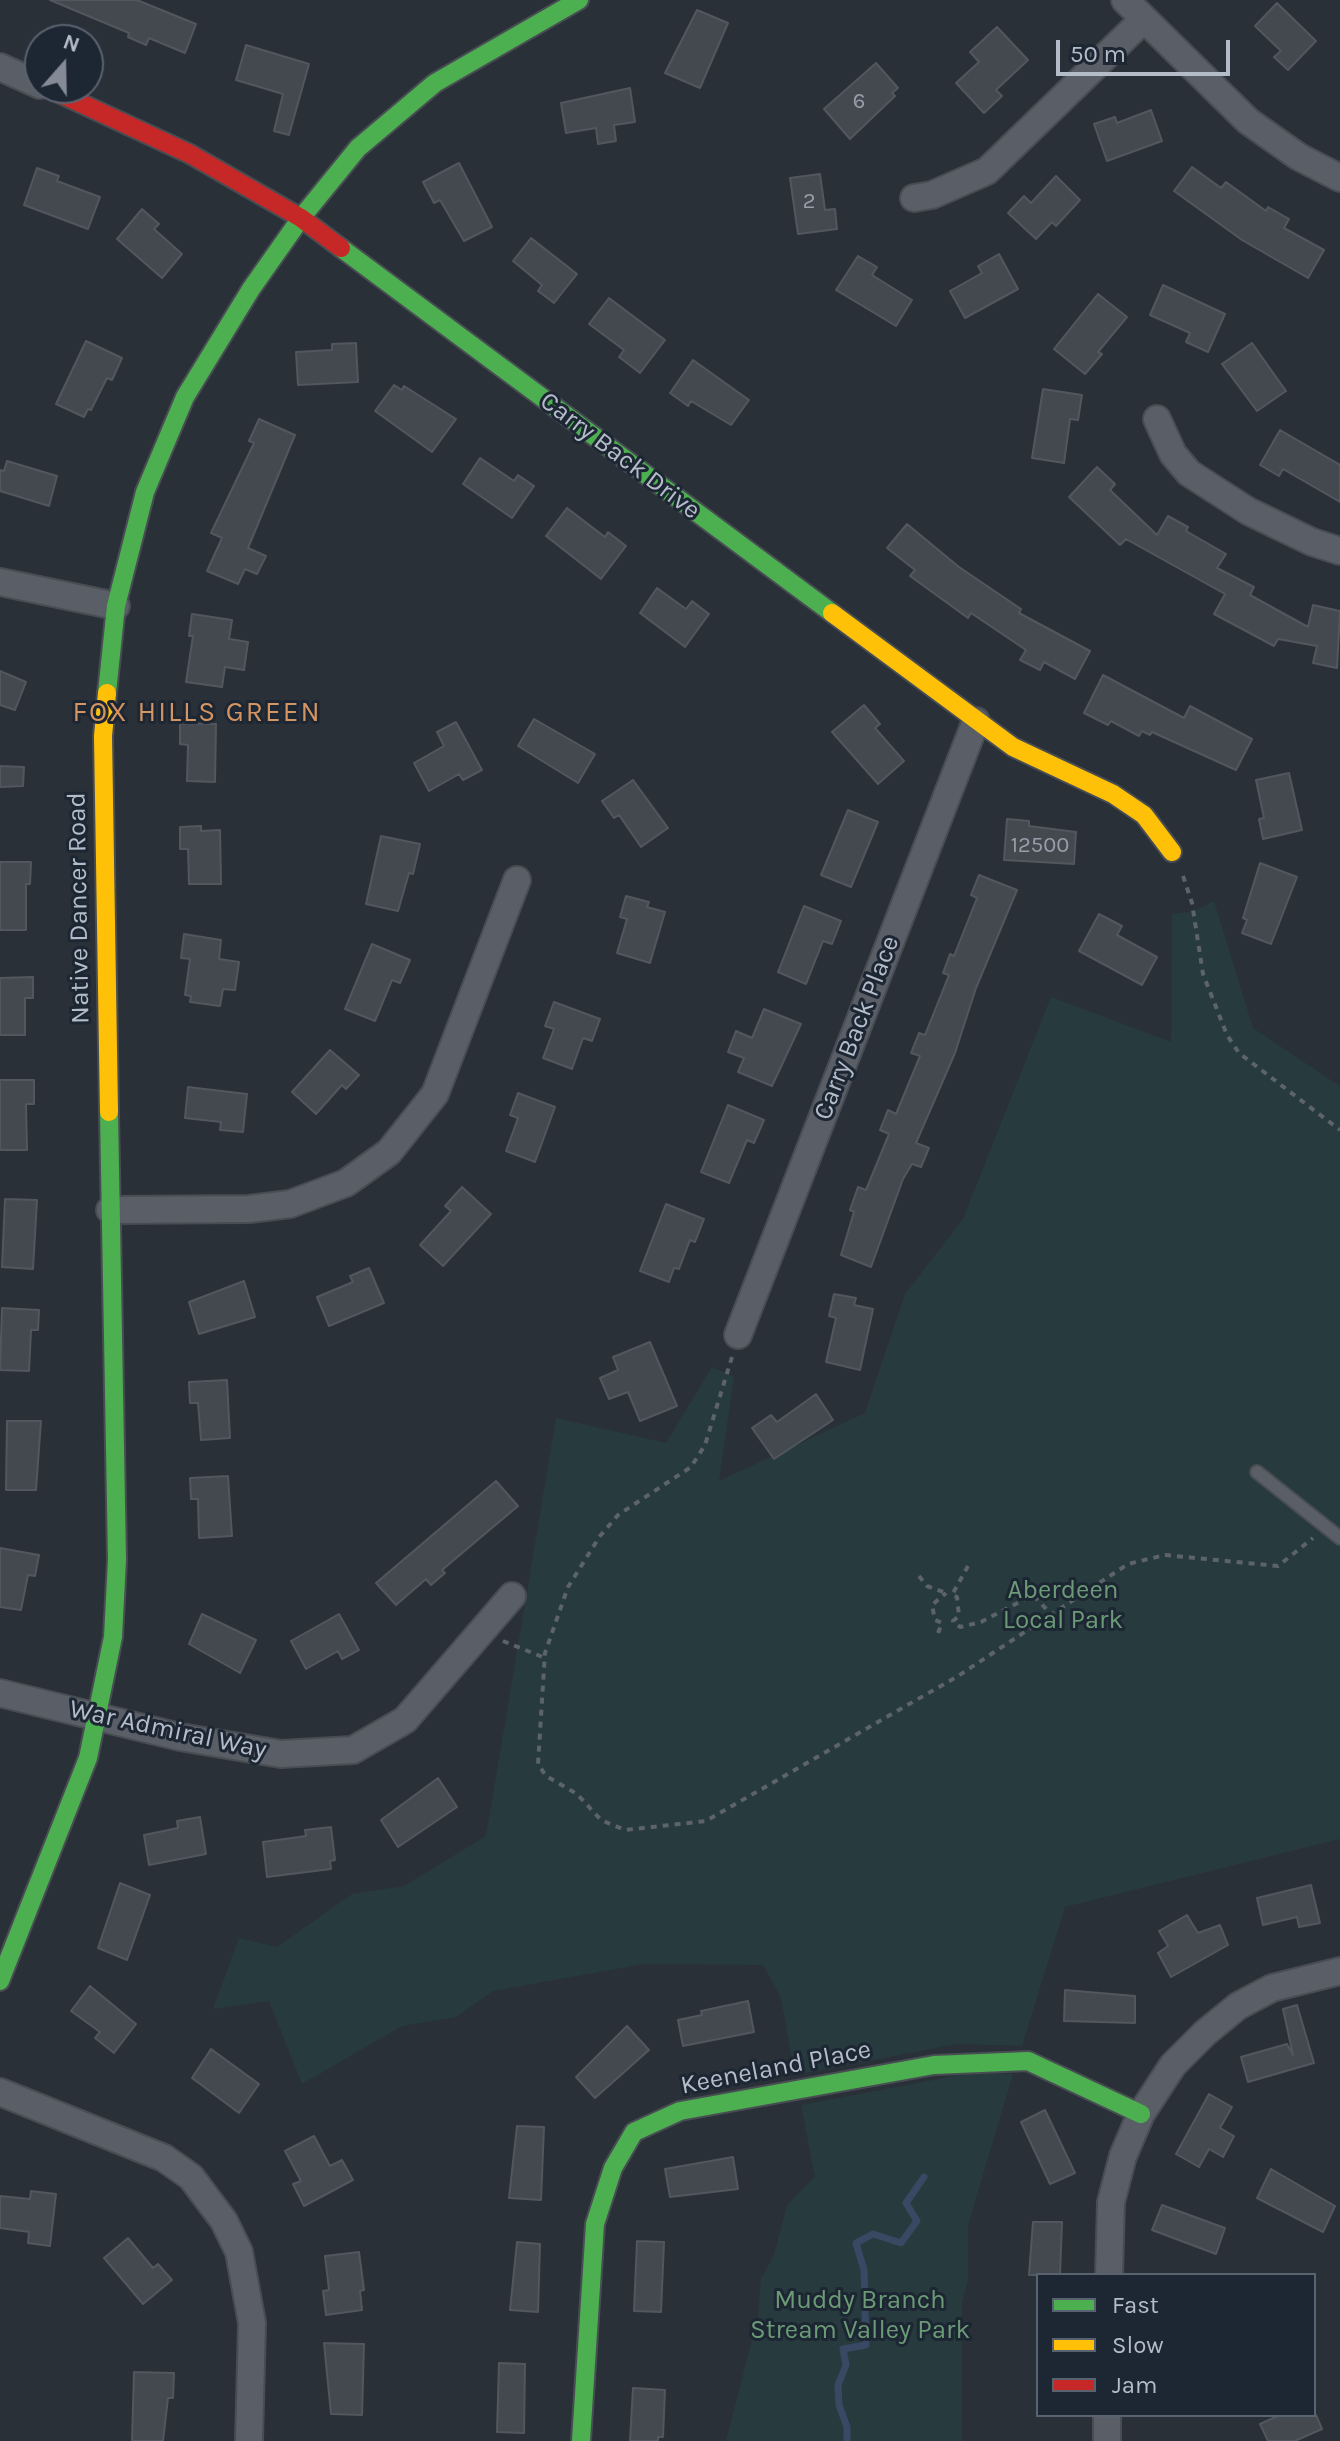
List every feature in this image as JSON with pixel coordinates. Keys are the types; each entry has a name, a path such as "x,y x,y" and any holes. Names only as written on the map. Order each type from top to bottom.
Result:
{"street":[{"name":"Native Dancer Road","path":"0,1981 88,1758 113,1637 117,1560 103,736 116,606 145,492 185,397 251,289 301,218 358,148 395,113 435,83 579,0"},
{"path":"1125,0 1248,121 1299,157 1340,178"},
{"path":"914,198 932,195 987,171 1144,19"},
{"path":"0,67 24,78"},
{"name":"Carry Back Drive","path":"82,104 190,154 301,218 976,721 1013,747 1113,794 1144,815 1172,852"},
{"path":"1157,419 1173,454 1189,473 1248,511 1312,542 1340,551"},
{"path":"0,582 116,606"},
{"name":"Carry Back Place","path":"738,1335 976,721"},
{"path":"110,1210 249,1209 290,1204 346,1183 389,1152 435,1094 517,880"},
{"name":"War Admiral Way","path":"0,1693 180,1737 281,1754 353,1750 405,1720 512,1596"},
{"path":"1109,2273 1111,2202 1123,2156 1141,2114 1173,2065 1238,2006 1272,1988 1340,1971"},
{"name":"Keeneland Place","path":"581,2441 595,2224 613,2168 634,2132 680,2111 919,2067 1028,2061 1096,2090 1141,2114"},
{"path":"0,2092 164,2158 191,2177 224,2221 239,2252 252,2323 249,2441"},
{"path":"1107,2417 1107,2441"}],"lane":[{"path":"1257,1472 1340,1538"}],"path":[{"path":"1172,852 1189,887 1203,974 1227,1035 1239,1053 1340,1130"},
{"path":"738,1335 705,1445 691,1467 618,1515 600,1536 568,1587 545,1658 538,1764 546,1776 577,1794 601,1820 625,1830 660,1829 706,1821 958,1676 1128,1564 1165,1555 1278,1566 1327,1528"},
{"path":"919,1576 927,1586 949,1594 957,1597 959,1616 948,1625 935,1620 932,1605 949,1594 968,1566"},
{"path":"953,1621 960,1627 972,1626 1033,1595 1050,1613"},
{"path":"938,1633 942,1623"},
{"path":"484,1629 506,1643 545,1658"}],"green space":[{"name":"Aberdeen Local Park","path":"1214,901 1253,1028 1340,1086 1340,1839 1065,1907 1022,2046 957,2044 795,2075 781,1998 763,1965 644,1964 493,1991 456,2017 402,2026 302,2084 269,2001 213,2009 239,1938 277,1947 352,1894 404,1886 486,1836 556,1418 666,1443 712,1367 734,1377 719,1481 865,1413 905,1294 963,1219 1051,997 1171,1042 1172,914 1194,911"},
{"name":"Muddy Branch Stream Valley Park","path":"970,2073 1013,2074 968,2225 968,2281 962,2302 962,2441 726,2441 758,2316 761,2279 774,2255 787,2205 815,2177 801,2105"}],"building":[{"path":"50,0 137,0 196,24 185,53 149,38 146,45 128,37 129,33"},
{"path":"1277,3 1316,41 1288,70 1274,57 1281,51 1255,26"},
{"path":"697,10 728,23 700,88 665,73"},
{"path":"997,27 1028,60 996,90 1002,96 984,113 956,83 979,62 970,52"},
{"path":"246,45 309,64 289,135 274,131 283,94 236,80"},
{"path":"876,63 898,88 892,93 895,96 850,139 824,109"},
{"path":"630,88 635,122 614,125 616,141 598,144 596,128 566,133 561,103"},
{"path":"1151,110 1162,141 1107,161 1094,124 1115,117 1117,123"},
{"path":"459,163 492,227 464,241 440,200 434,203 423,182"},
{"path":"1192,167 1221,188 1226,182 1266,211 1268,207 1289,219 1284,228 1324,250 1308,278 1242,240 1174,191"},
{"path":"37,168 59,176 57,181 100,197 88,229 24,205"},
{"path":"820,174 825,210 835,209 837,229 798,234 790,178"},
{"path":"1056,176 1080,200 1056,226 1052,222 1036,239 1008,213 1024,196 1031,203"},
{"path":"142,209 159,224 154,229 182,254 162,278 117,239"},
{"path":"531,238 577,274 554,303 538,291 542,285 513,261"},
{"path":"999,254 1018,289 965,318 950,291 982,273 978,266"},
{"path":"858,256 877,267 872,275 912,300 896,326 836,290"},
{"path":"1163,285 1225,314 1208,352 1186,342 1190,333 1150,315"},
{"path":"1098,294 1127,317 1098,352 1102,354 1085,374 1054,349"},
{"path":"609,298 665,340 640,373 619,357 624,350 589,324"},
{"path":"86,341 122,358 112,380 107,378 91,410 88,409 84,417 56,404"},
{"path":"356,343 358,382 298,385 296,352 332,350 332,344"},
{"path":"1252,343 1286,391 1257,411 1222,364"},
{"path":"693,360 749,400 731,425 691,401 688,406 670,393"},
{"path":"394,385 402,390 404,386 456,419 432,452 375,411"},
{"path":"1043,389 1082,395 1078,420 1070,419 1064,463 1032,458"},
{"path":"259,419 295,435 248,548 266,556 257,574 245,569 238,584 207,571 222,538 211,533 254,443 249,441"},
{"path":"1280,430 1340,465 1340,502 1283,469 1279,476 1260,465"},
{"path":"480,458 514,481 518,475 534,486 512,518 463,484"},
{"path":"7,461 57,476 49,506 0,491 0,470 4,471"},
{"path":"1097,467 1115,484 1110,490 1157,535 1168,516 1188,527 1186,531 1226,554 1217,568 1254,587 1250,595 1308,627 1313,605 1340,611 1337,668 1313,663 1317,646 1278,639 1274,646 1214,614 1225,594 1126,539 1120,545 1069,497"},
{"path":"567,508 605,537 608,532 626,546 601,579 546,536"},
{"path":"907,524 959,567 1021,609 1019,613 1090,651 1075,679 1044,662 1040,670 1020,660 1026,650 971,613 968,618 910,576 915,570 887,548"},
{"path":"657,588 686,609 692,601 709,614 685,647 640,613"},
{"path":"192,614 232,620 229,639 248,642 244,670 225,667 222,687 186,682 193,636 189,636"},
{"path":"0,671 26,682 15,710 0,705"},
{"path":"1103,675 1184,718 1190,706 1252,739 1236,770 1152,732 1150,735 1142,731 1139,736 1111,721 1108,725 1084,713"},
{"path":"864,705 880,724 875,728 904,761 878,784 832,732"},
{"path":"534,719 595,754 578,783 518,746"},
{"path":"456,722 482,770 463,780 459,774 429,791 414,763 444,746 437,732"},
{"path":"180,723 216,724 215,782 187,781 188,745 180,744"},
{"path":"0,766 24,767 23,786 0,787"},
{"path":"1289,773 1302,830 1263,839 1259,819 1264,818 1256,780"},
{"path":"633,780 668,828 641,847 619,815 614,818 602,801"},
{"path":"848,810 878,822 851,887 821,875"},
{"path":"1007,819 1029,821 1029,826 1076,832 1074,864 1004,860"},
{"path":"201,826 201,831 220,830 221,884 189,884 188,849 180,849 180,827"},
{"path":"381,836 420,844 413,874 409,873 398,911 366,904"},
{"path":"0,862 31,862 30,884 26,884 26,930 0,930"},
{"path":"1260,863 1297,877 1271,944 1242,933 1247,920 1243,918"},
{"path":"979,875 1017,890 976,988 955,1053 916,1143 929,1148 921,1167 912,1164 903,1179 871,1267 841,1255 854,1212 850,1210 858,1187 866,1190 889,1134 880,1130 888,1110 896,1114 920,1056 911,1053 919,1033 925,1035 949,975 943,973 950,954 954,956 977,898 971,895"},
{"path":"626,896 649,902 647,907 665,912 650,963 617,953 627,919 620,917"},
{"path":"804,906 841,921 832,944 823,941 806,984 778,972"},
{"path":"1099,914 1122,926 1117,935 1157,957 1142,985 1079,951"},
{"path":"184,934 221,940 219,959 239,962 235,990 223,989 220,1006 190,1002 191,996 185,995 190,959 181,958"},
{"path":"372,944 410,960 400,983 392,980 375,1021 345,1009"},
{"path":"33,977 33,998 25,998 25,1035 0,1035 0,978"},
{"path":"554,1002 600,1019 592,1041 583,1038 572,1069 543,1058 554,1029 545,1026"},
{"path":"764,1009 801,1024 772,1086 738,1072 744,1058 728,1052 736,1031 752,1038"},
{"path":"330,1050 359,1075 346,1089 342,1085 316,1114 292,1092"},
{"path":"0,1080 34,1080 34,1104 26,1104 27,1150 0,1150"},
{"path":"188,1087 247,1094 243,1132 220,1130 221,1122 185,1118"},
{"path":"518,1093 555,1107 535,1162 506,1151 518,1118 510,1115"},
{"path":"728,1105 764,1120 754,1143 747,1140 729,1183 701,1172"},
{"path":"462,1187 491,1214 443,1266 420,1245 451,1211 445,1206"},
{"path":"5,1199 37,1200 33,1269 2,1267"},
{"path":"666,1204 704,1219 695,1242 690,1240 679,1269 674,1268 669,1282 640,1271"},
{"path":"369,1268 384,1303 329,1326 317,1297 353,1282 350,1276"},
{"path":"244,1281 255,1317 199,1334 189,1302"},
{"path":"834,1294 856,1298 854,1305 873,1309 860,1370 826,1362 836,1318 829,1316"},
{"path":"2,1308 39,1310 38,1330 31,1330 29,1371 0,1370"},
{"path":"650,1342 677,1406 640,1421 628,1392 609,1399 600,1378 618,1370 613,1357"},
{"path":"227,1380 230,1438 201,1440 198,1403 190,1403 189,1382"},
{"path":"816,1394 833,1420 774,1459 752,1428 771,1415 777,1422"},
{"path":"7,1421 41,1421 36,1490 6,1490"},
{"path":"228,1476 232,1536 199,1538 198,1499 191,1499 190,1478"},
{"path":"496,1481 518,1506 442,1570 445,1573 431,1585 426,1579 396,1605 376,1583"},
{"path":"0,1548 39,1555 35,1576 28,1575 21,1610 0,1607"},
{"path":"202,1614 256,1640 240,1673 189,1644"},
{"path":"339,1614 359,1650 342,1659 338,1651 306,1669 291,1641"},
{"path":"438,1778 457,1807 398,1847 381,1820"},
{"path":"200,1817 206,1854 149,1865 144,1835 178,1828 177,1821"},
{"path":"331,1827 335,1860 330,1861 331,1869 267,1877 263,1842 306,1836 305,1830"},
{"path":"120,1883 150,1895 127,1960 98,1948"},
{"path":"1311,1885 1320,1923 1299,1927 1297,1917 1263,1925 1257,1898"},
{"path":"1187,1915 1198,1933 1220,1925 1228,1945 1171,1977 1158,1953 1168,1946 1159,1931"},
{"path":"90,1986 136,2024 114,2053 95,2038 100,2032 71,2011"},
{"path":"1065,1990 1135,1996 1135,2023 1064,2021"},
{"path":"748,2001 754,2032 683,2046 678,2020 702,2015 701,2011"},
{"path":"1297,2005 1314,2063 1248,2082 1241,2057 1287,2044 1293,2055 1283,2009"},
{"path":"627,2026 649,2050 595,2098 576,2077"},
{"path":"211,2049 259,2084 239,2113 192,2078"},
{"path":"1209,2094 1232,2107 1220,2128 1234,2136 1223,2157 1209,2149 1199,2167 1176,2154"},
{"path":"1045,2110 1075,2173 1050,2184 1021,2122"},
{"path":"517,2126 544,2127 541,2200 509,2198"},
{"path":"314,2136 330,2166 342,2160 353,2180 304,2206 293,2184 301,2181 285,2151"},
{"path":"733,2157 738,2189 670,2197 665,2169"},
{"path":"1271,2169 1335,2206 1323,2232 1257,2198"},
{"path":"31,2191 56,2194 50,2246 28,2243 29,2232 0,2228 0,2196 30,2199"},
{"path":"1162,2205 1225,2228 1216,2254 1152,2230"},
{"path":"1033,2222 1062,2222 1060,2273 1029,2275"},
{"path":"128,2238 153,2268 158,2264 172,2280 143,2304 104,2258"},
{"path":"637,2241 664,2242 661,2312 634,2311"},
{"path":"517,2242 540,2244 538,2312 510,2310"},
{"path":"359,2252 364,2290 360,2291 362,2310 326,2315 323,2291 329,2290 325,2256"},
{"path":"324,2343 364,2344 362,2415 331,2414"},
{"path":"499,2363 525,2364 524,2433 497,2432"},
{"path":"134,2372 174,2373 173,2398 168,2398 163,2441 132,2441"},
{"path":"633,2388 665,2390 663,2437 658,2437 658,2441 630,2441"},
{"path":"1316,2415 1322,2429 1295,2441 1268,2441 1260,2424 1276,2417"}],"waterway":[{"path":"847,2441 838,2385 846,2365 843,2349 866,2345 864,2270 856,2243 873,2234 901,2243 917,2221 906,2203 924,2177"}],"traffic: fast":[{"path":"107,693 116,606 145,492 185,397 251,289 301,218 358,148 435,83 579,0"},
{"path":"341,248 832,613"},
{"path":"0,1981 88,1758 113,1637 117,1560 109,1112"},
{"path":"581,2441 595,2224 613,2168 634,2132 680,2111 934,2065 1028,2061 1141,2114"}],"traffic: slow":[{"path":"832,613 1013,747 1113,794 1144,815 1172,852"},
{"path":"107,693 103,736 109,1112"}],"traffic: jam":[{"path":"82,104 190,154 301,218 341,248"}],"district":[{"name":"FOX HILLS GREEN","path":"197,713"}]}
